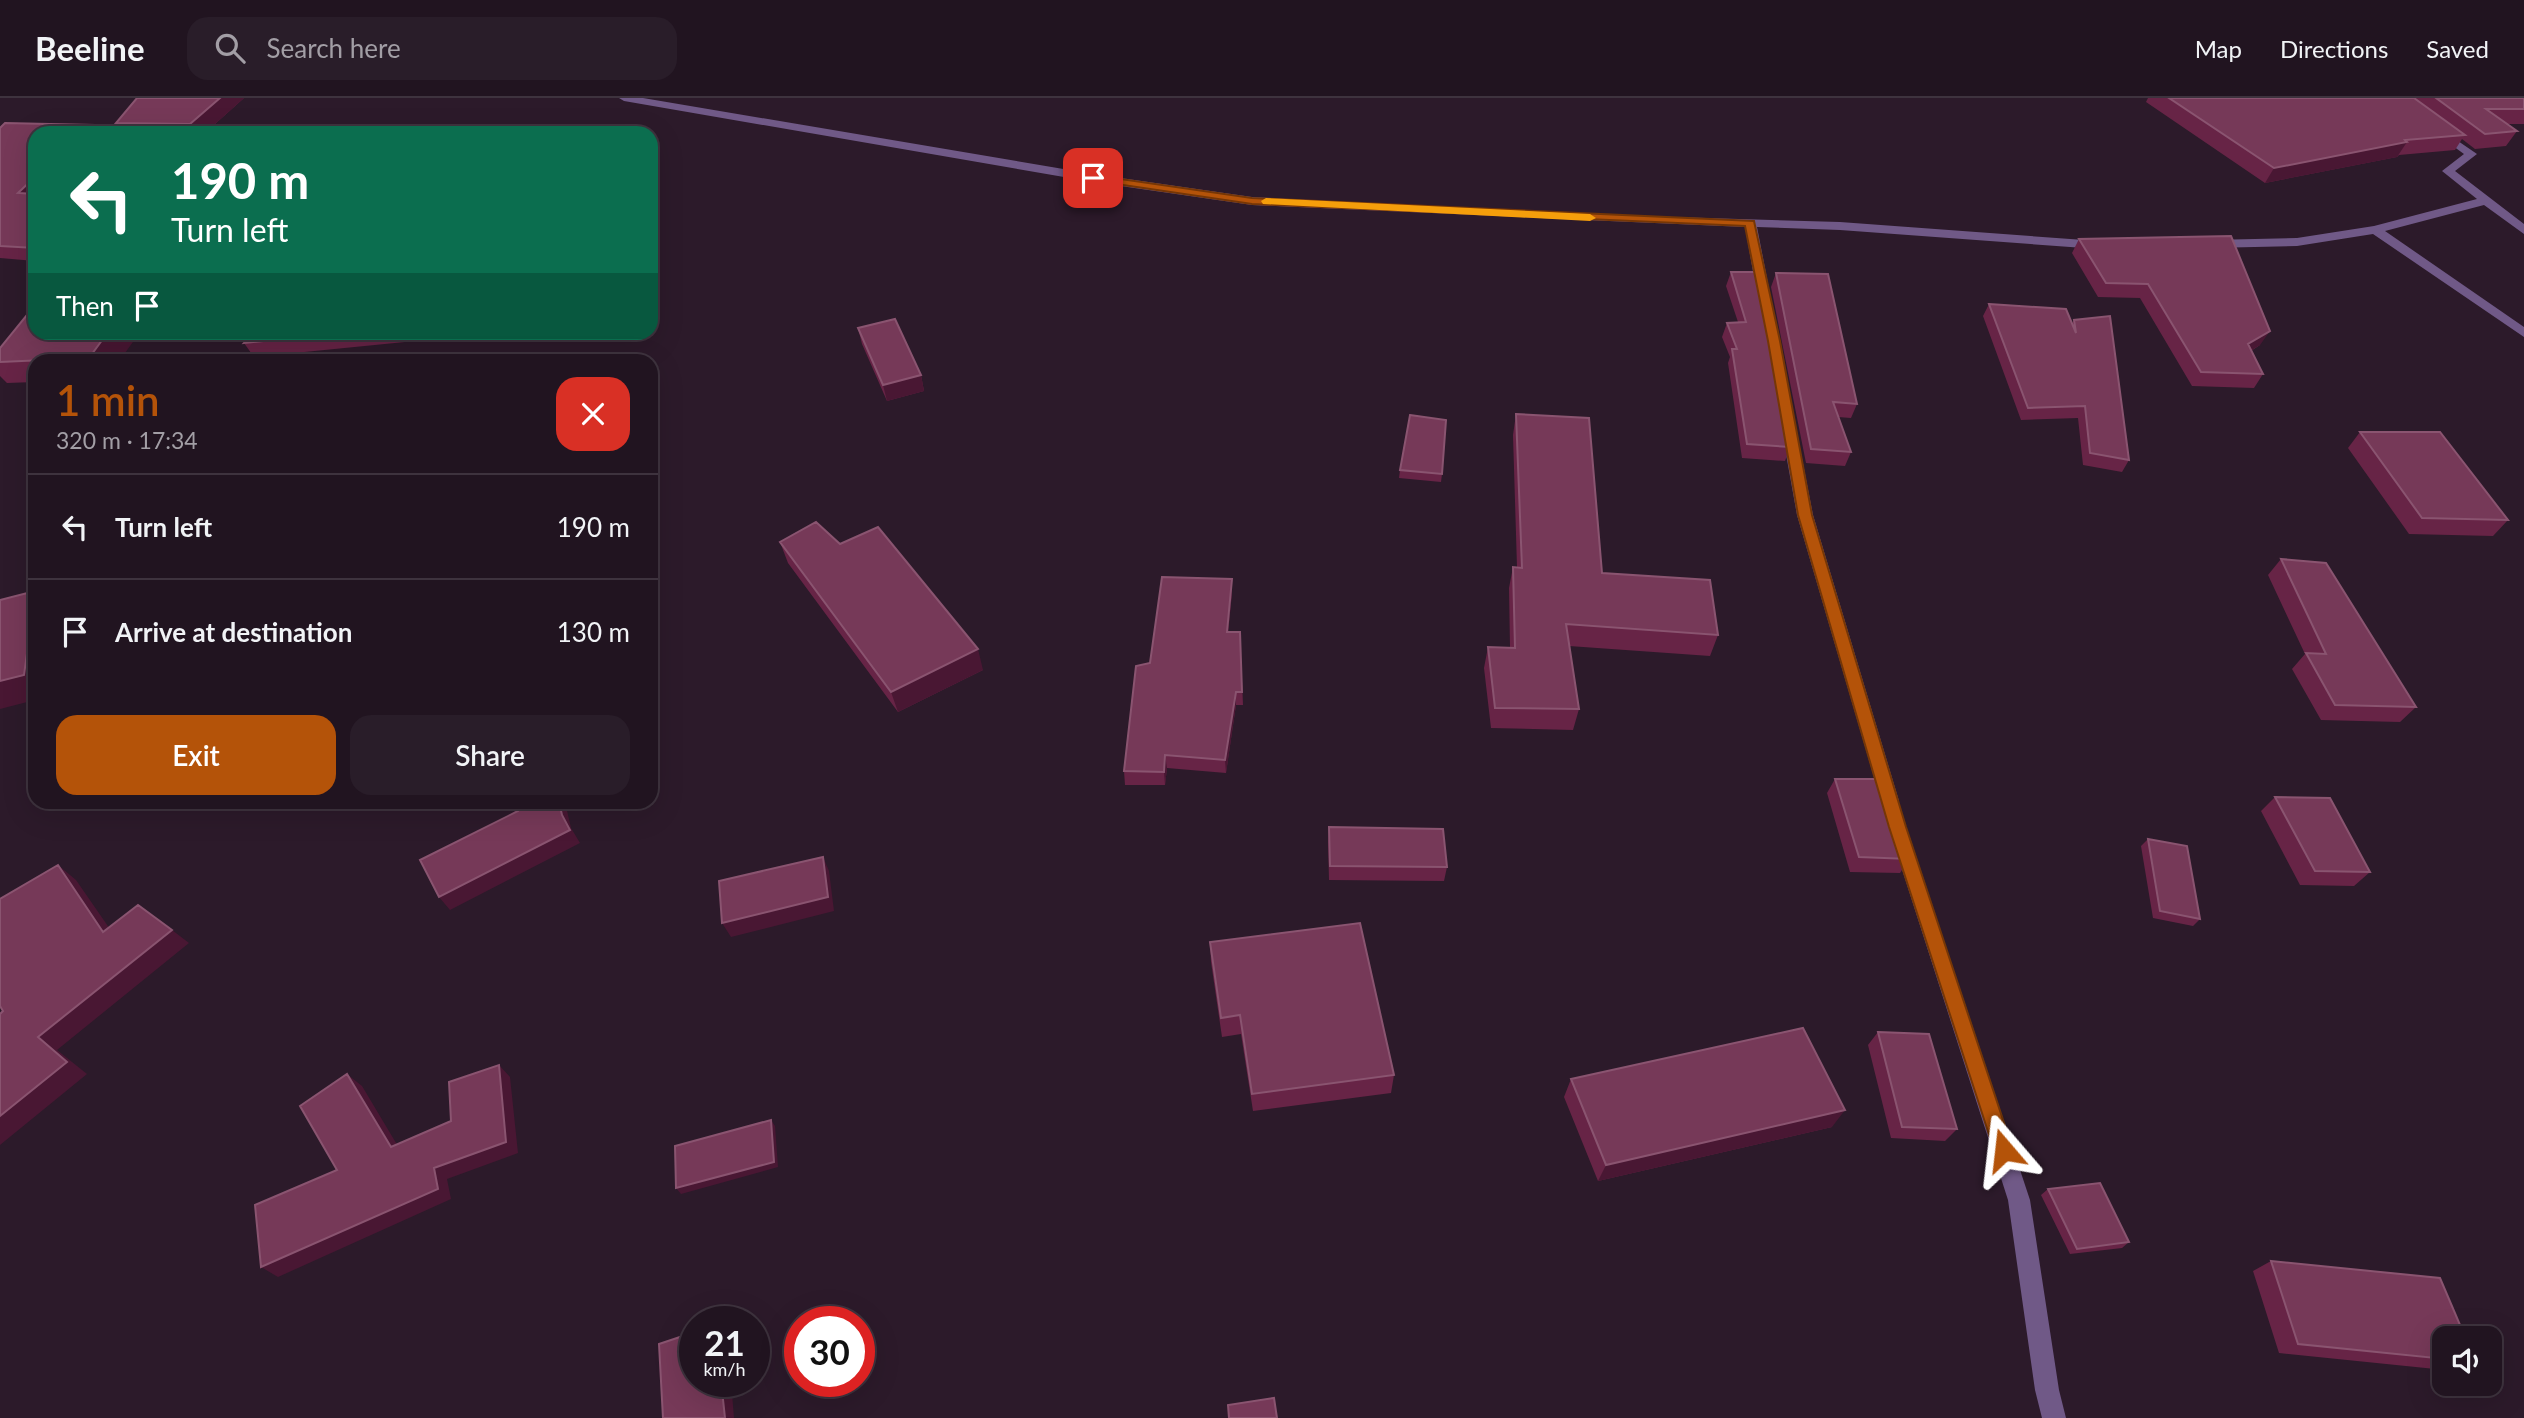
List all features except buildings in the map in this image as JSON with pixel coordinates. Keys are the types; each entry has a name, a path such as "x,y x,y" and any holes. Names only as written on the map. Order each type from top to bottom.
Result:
{"street":[{"path":"624,98 1039,169 1252,201 1840,226 2115,246"},
{"path":"2427,122 2471,154 2448,171 2524,229"},
{"path":"2193,244 2297,242 2375,230 2486,201"},
{"path":"1750,223 1805,515 1897,827 2019,1200 2047,1390 2054,1418"},
{"path":"2375,230 2524,333"}],"slow traffic":[{"path":"1266,201 1590,218"}],"route":[{"path":"1093,178 1252,201 1750,223 1805,515 1897,827 2004,1150"}]}
